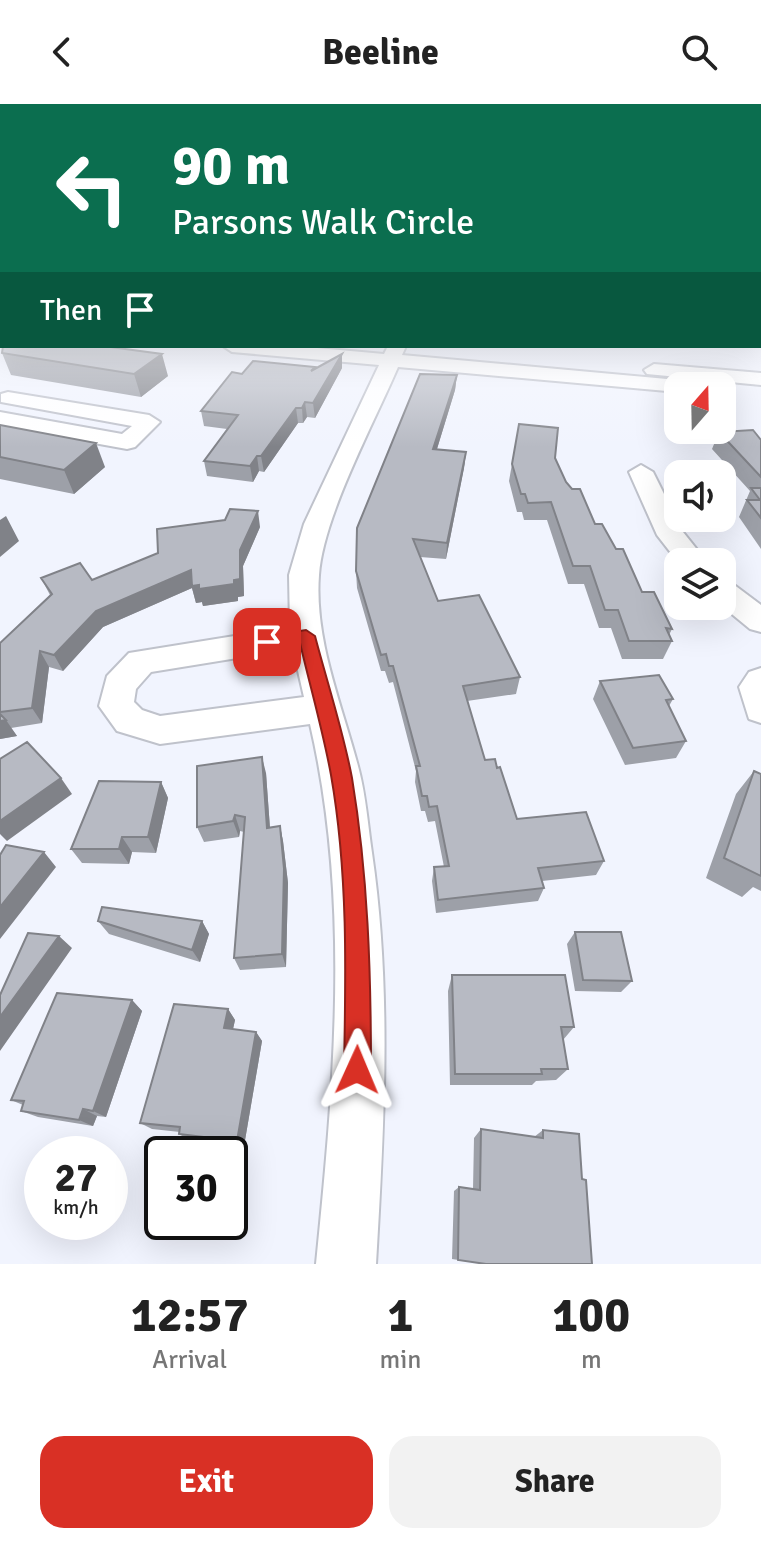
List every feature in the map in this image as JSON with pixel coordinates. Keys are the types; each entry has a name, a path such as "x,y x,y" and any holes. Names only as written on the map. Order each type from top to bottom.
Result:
{"street":[{"path":"312,348 391,350 761,379"},
{"path":"391,350 664,384"},
{"path":"346,1264 357,1125 359,960 352,857 341,774 306,636 304,575 309,546 391,350"},
{"path":"736,391 761,393"},
{"path":"2,404 127,442 149,422"},
{"path":"641,472 671,535 682,548"},
{"path":"736,602 761,621"},
{"path":"306,636 141,662 119,685 116,706 130,721 160,730 325,708"},
{"path":"761,681 756,687 761,709"}],"building":[{"path":"3,348 118,348 162,354 134,374 2,353"},
{"path":"342,354 313,403 305,402 302,408 296,408 261,456 257,456 250,466 204,461 238,415 201,411 232,372 242,374 253,361 315,367 311,371"},
{"path":"420,374 457,375 433,449 466,452 447,543 413,539 438,601 479,595 520,677 463,686 485,760 495,759 497,768 500,767 517,819 586,812 604,861 538,868 544,888 438,900 434,867 449,866 437,806 429,807 427,796 422,796 416,766 420,766 393,666 389,666 386,654 381,655 356,571 357,528"},
{"path":"519,424 558,428 555,458 566,482 572,489 580,489 595,524 602,524 616,549 623,549 642,592 654,592 664,613 664,620 668,620 672,629 666,628 672,641 629,641 618,610 605,610 590,566 573,566 551,502 528,503 525,494 521,494 512,464"},
{"path":"0,425 96,443 64,470 0,457"},
{"path":"753,430 761,440 761,477 730,444 736,444 736,431"},
{"path":"751,488 761,488 761,518 747,500 760,500"},
{"path":"230,509 258,511 240,550 240,579 234,580 234,584 199,589 199,585 192,586 191,570 96,611 54,655 40,651 32,708 0,712 0,643 52,594 41,578 80,563 92,580 158,553 157,529 225,520"},
{"path":"659,675 673,699 666,700 686,741 633,748 600,681"},
{"path":"27,742 61,778 0,821 0,759"},
{"path":"262,757 267,828 280,826 284,869 282,954 234,958 245,817 235,815 233,821 197,827 197,766"},
{"path":"754,771 761,774 761,876 724,858"},
{"path":"99,781 161,782 148,837 122,837 119,849 71,849"},
{"path":"6,845 44,852 0,907 0,855"},
{"path":"102,907 202,921 192,950 98,921"},
{"path":"575,932 621,932 632,981 583,980"},
{"path":"28,933 59,936 0,1017 0,995"},
{"path":"452,975 565,975 574,1027 561,1027 568,1069 541,1069 542,1074 455,1074"},
{"path":"57,993 132,1000 93,1111 83,1109 79,1120 21,1111 24,1101 11,1100"},
{"path":"174,1004 228,1009 224,1028 256,1032 238,1136 179,1134 180,1127 140,1123"},
{"path":"481,1129 543,1138 543,1130 579,1134 592,1264 486,1264 458,1260 459,1187 480,1190"}],"route":[{"path":"267,642 306,636 341,774 352,857 359,960 357,1070"}]}
